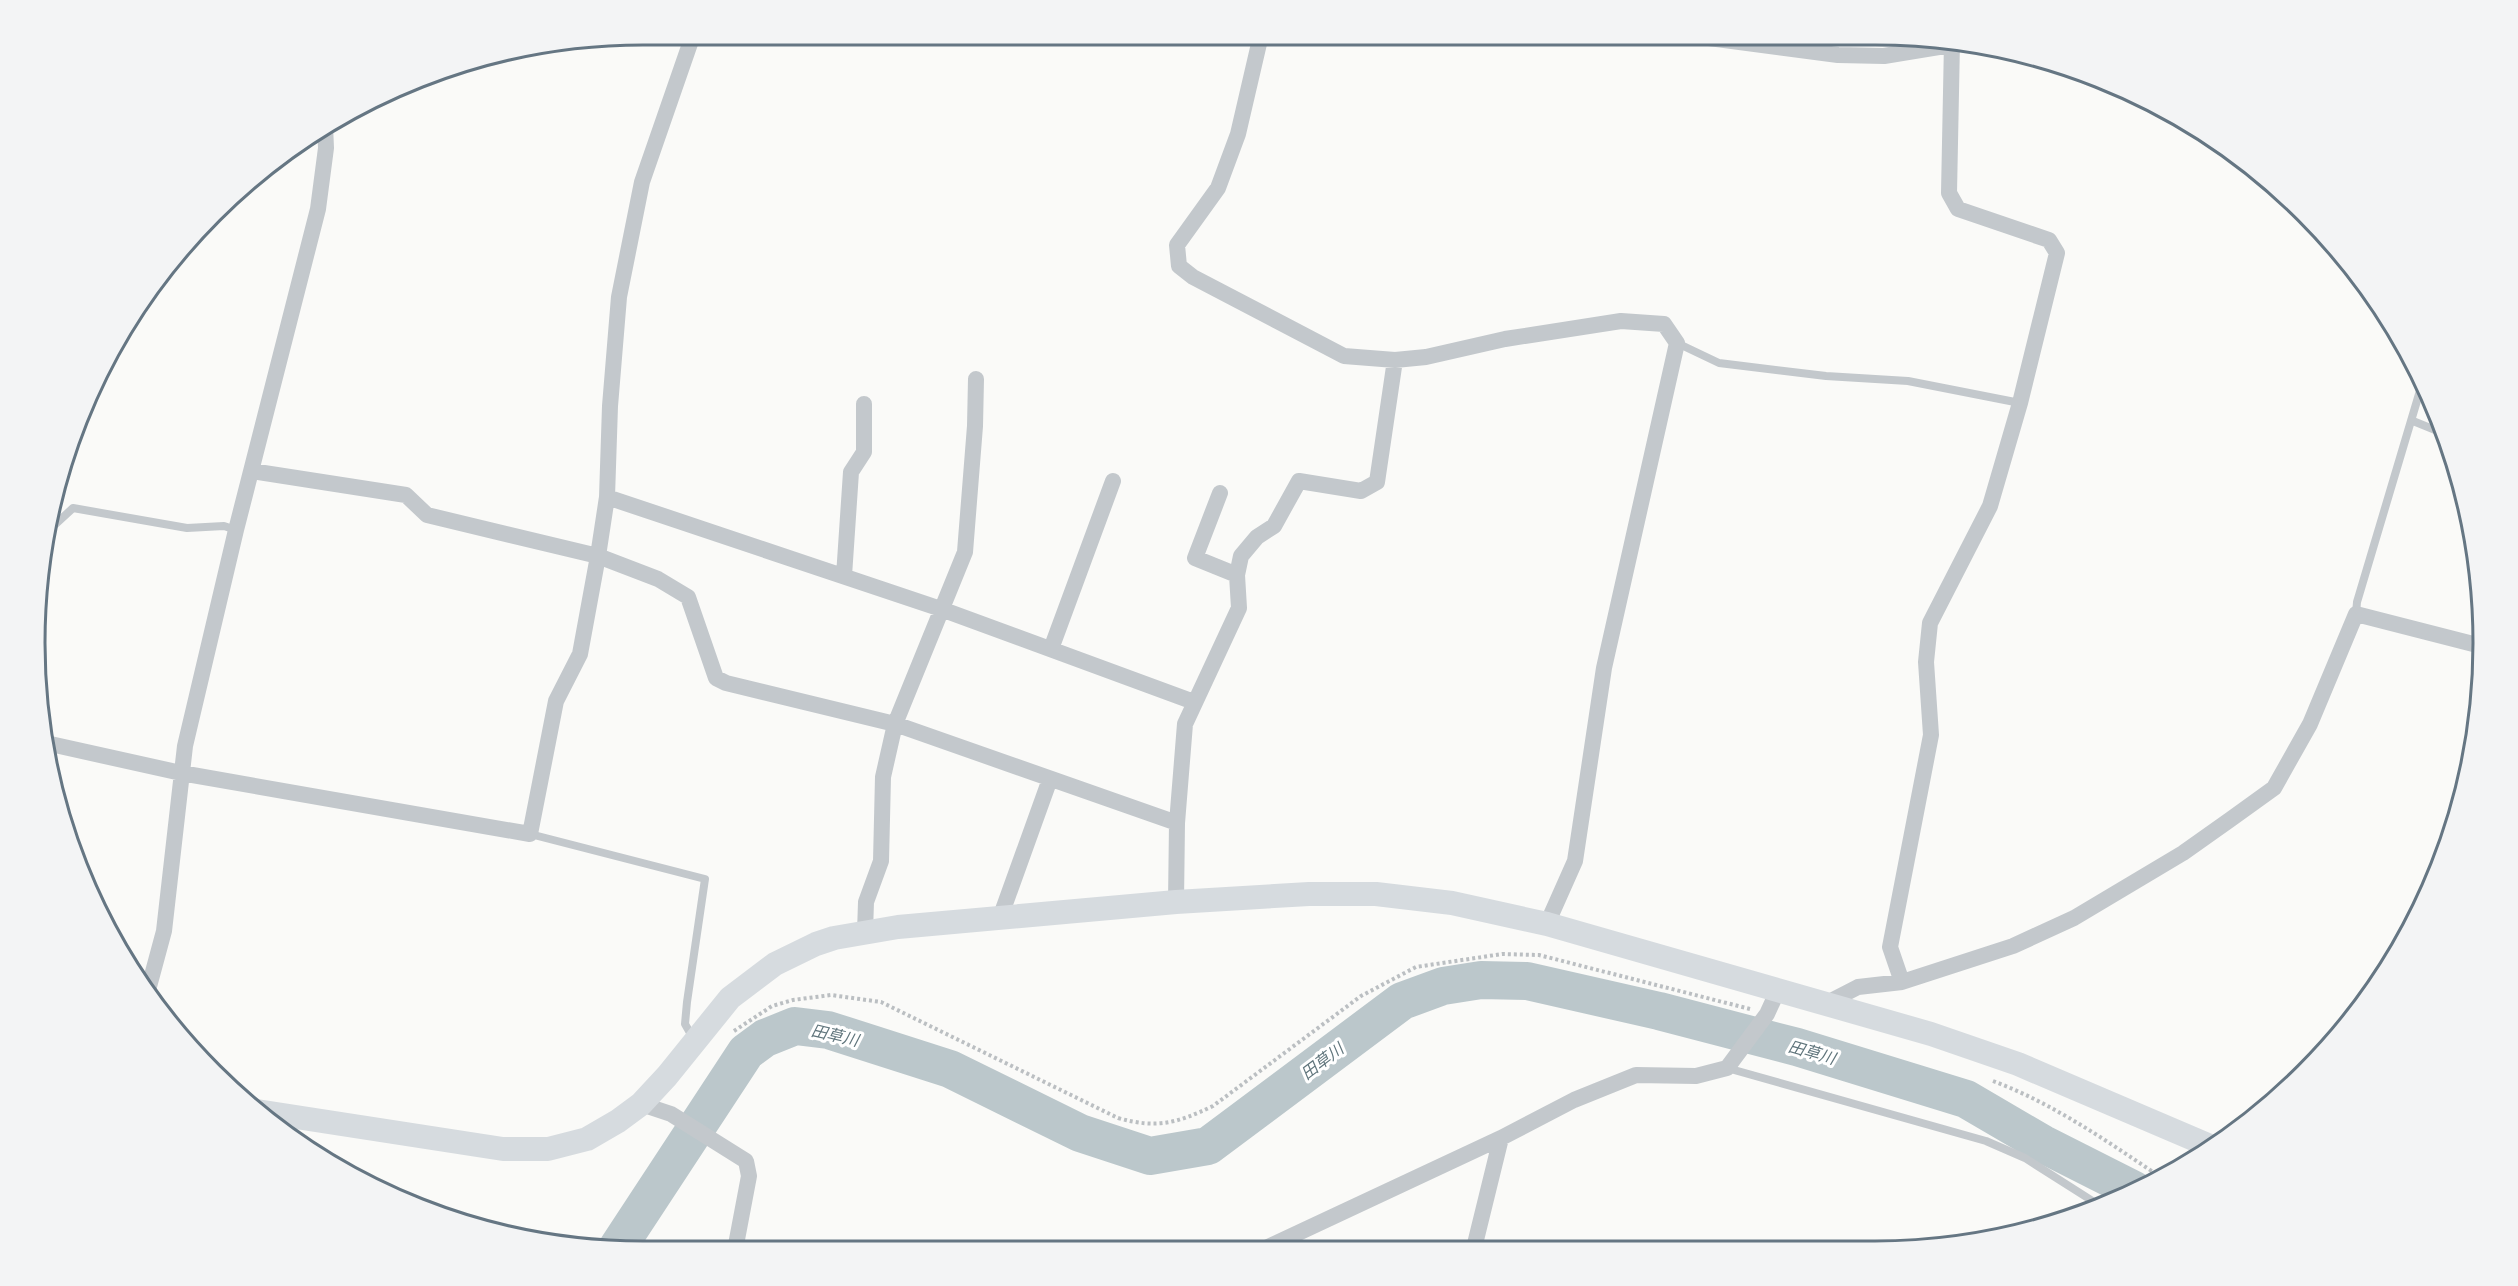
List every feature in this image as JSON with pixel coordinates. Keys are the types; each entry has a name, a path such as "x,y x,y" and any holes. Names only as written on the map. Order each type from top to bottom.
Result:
{"street":[{"path":"54,745 181,773 530,834 555,700 580,654 598,556 607,497 610,406 619,297 642,182 689,45"},
{"path":"1259,45 1238,134 1218,188 1177,245 1179,266 1193,278 1344,356 1395,360 1426,357 1505,339 1621,321 1664,324 1677,343 1604,668 1575,861 1547,924"},
{"path":"1762,45 1838,55 1884,56 1929,48"},
{"path":"1902,982 1890,947 1931,735 1926,662 1930,623 1990,506 2020,403 2057,253 2049,240 1958,209 1949,193 1953,50"},
{"path":"150,981 164,931 185,746 236,531 318,209 326,137"},
{"path":"1176,902 1178,823 1185,724 1239,608 1237,575 1241,556 1257,537 1274,526 1299,481 1361,491 1377,482 1395,360"},
{"path":"865,932 866,902 881,861 883,777 895,724 965,552 975,426 976,378"},
{"path":"844,576 851,472 864,452 864,404"},
{"path":"252,471 406,495 427,515 598,556 658,579 688,597 717,678 726,684 895,724 1178,823"},
{"path":"1051,649 1113,481"},
{"path":"1220,493 1195,558 1237,575"},
{"path":"607,497 941,609 1194,702"},
{"path":"1825,1004 1858,987 1902,982 2013,946 2074,918 2182,853 2274,788 2310,724 2356,614 2473,644"},
{"path":"1000,918 1050,779"},
{"path":"275,1114 503,1149 548,1149 587,1139 641,1104 730,998 775,964 816,944 865,932 1176,902 1309,894 1376,894 1452,903 1547,924 1931,1034 2018,1064 2203,1143"},
{"path":"1281,1241 1501,1138 1574,1100 1636,1075 1696,1076 1727,1068 1767,1014 1778,990"},
{"path":"641,1104 671,1114 746,1161 749,1176 737,1241"},
{"path":"1476,1241 1501,1138"}],"lane":[{"path":"1677,343 1719,363 1826,376 1908,381 2020,403"},
{"path":"2356,614 2356,602 2419,396"},
{"path":"2413,421 2433,429"},
{"path":"57,523 73,508 187,528 225,526 236,531"},
{"path":"530,834 705,879 694,940 685,1024 695,1041"},
{"path":"1727,1068 1986,1141 2025,1158 2091,1200"}],"path":[{"path":"732,1032 772,1006 793,1000 831,995 881,1002 1118,1118 1143,1125 1165,1124 1188,1118 1213,1106 1361,996 1416,967 1502,954 1539,955 1767,1014"},
{"path":"1987,1079 2016,1090 2070,1117 2153,1172"}],"waterway":[{"name":"田草川","path":"622,1240 746,1052 765,1038 795,1026 828,1030 950,1069 1080,1133 1150,1156 1208,1146 1402,1001 1443,986 1481,980 1527,981 1659,1011 1797,1047 1966,1099 2043,1144 2125,1185"}]}
